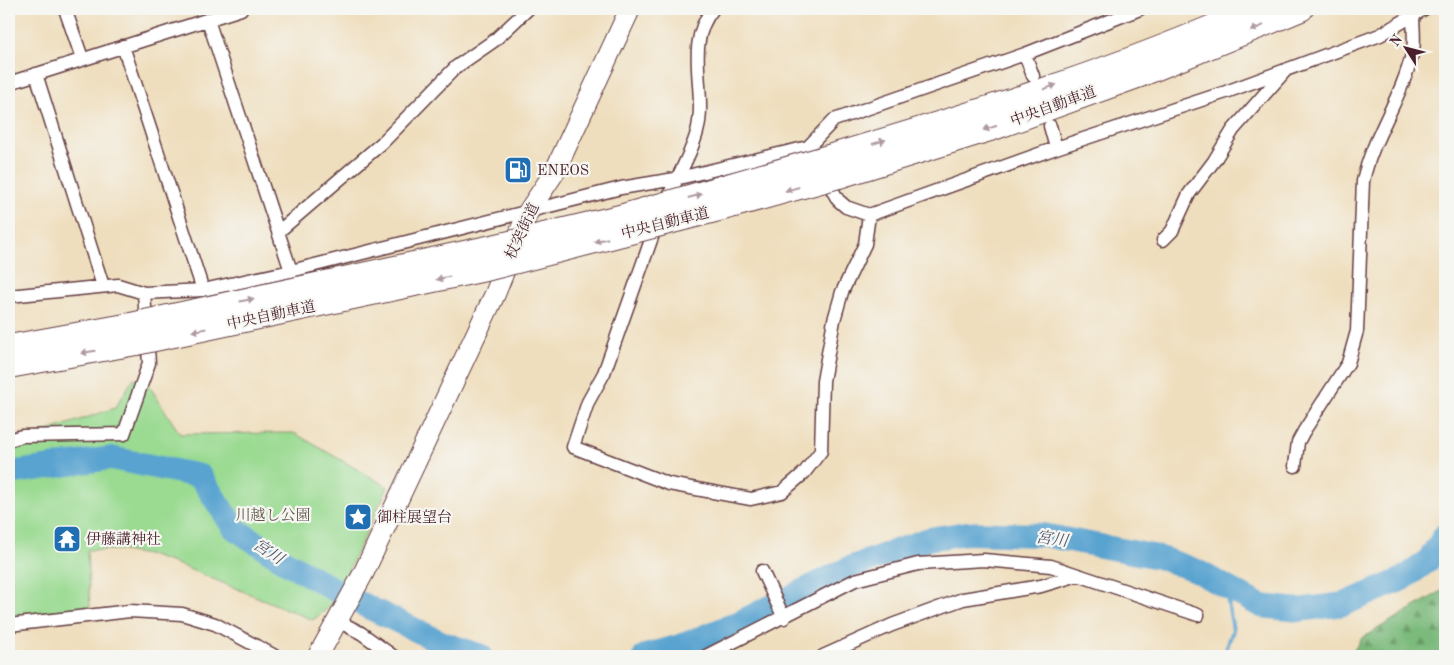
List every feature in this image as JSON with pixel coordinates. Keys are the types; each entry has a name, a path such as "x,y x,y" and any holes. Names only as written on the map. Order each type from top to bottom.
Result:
{"highway":[{"name":"中央自動車道","path":"835,166 1127,59 1254,9"},
{"name":"中央自動車道","path":"9,366 1006,123 1140,74 1301,9"},
{"name":"中央自動車道","path":"9,347 134,334"}],"main road":[{"name":"杖突街道","path":"318,656 363,574 429,428 495,294 528,212 554,173 630,9"}],"street":[{"path":"65,9 82,58"},
{"path":"9,83 82,58 241,9"},
{"path":"278,232 382,143 456,67 495,40 528,9"},
{"path":"713,9 705,23 697,47 696,71 701,91 698,130 685,166 675,179 643,261 604,374 588,402 573,447 669,484 751,499 782,492 804,472 820,451 823,381 834,320 842,292 865,244 869,215"},
{"path":"10,292 118,285 144,293 202,290 291,271 621,188 675,179 808,148 834,120 1025,54 1140,9"},
{"path":"808,148 838,200 846,207 869,215 1056,148 1226,92 1380,35 1424,9"},
{"path":"1295,466 1298,442 1348,363 1358,331 1363,181 1366,165 1392,110 1414,49 1412,15"},
{"path":"208,20 291,271"},
{"path":"123,46 202,290"},
{"path":"1025,54 1033,76"},
{"path":"1163,240 1172,231 1189,194 1214,161 1233,130 1285,70"},
{"path":"36,74 104,286"},
{"path":"1050,126 1056,148"},
{"path":"9,440 22,436 124,434 149,363 144,293"},
{"path":"706,656 721,654 782,616 855,580 918,564 984,560 1051,566 1198,614"},
{"path":"763,574 782,616"},
{"path":"823,656 892,625 963,598 1041,586 1078,575"},
{"path":"9,625 130,611 182,614 216,624 275,656"},
{"path":"340,618 393,656"}],"green space":[{"name":"川越し公園","path":"134,378 148,384 180,434 294,433 388,487 331,606 313,620 179,565 152,556 118,550 87,550 90,608 9,621 9,444 115,408"},
{"path":"1445,589 1445,656 1350,656 1362,638"}],"waterway":[{"name":"宮川","path":"9,473 111,458 200,476 234,528 286,562 351,599 445,644 481,656"},
{"name":"宮川","path":"645,656 683,645 738,623 849,568 929,539 967,533 1043,535 1158,557 1195,570 1261,606 1299,610 1344,604 1403,579 1428,561 1445,535"},
{"path":"1224,656 1233,630 1225,586"}],"place":[{"name":"ENEOS","path":"518,170"},
{"name":"御柱展望台","path":"358,517"},
{"name":"伊藤講神社","path":"67,539"}]}
